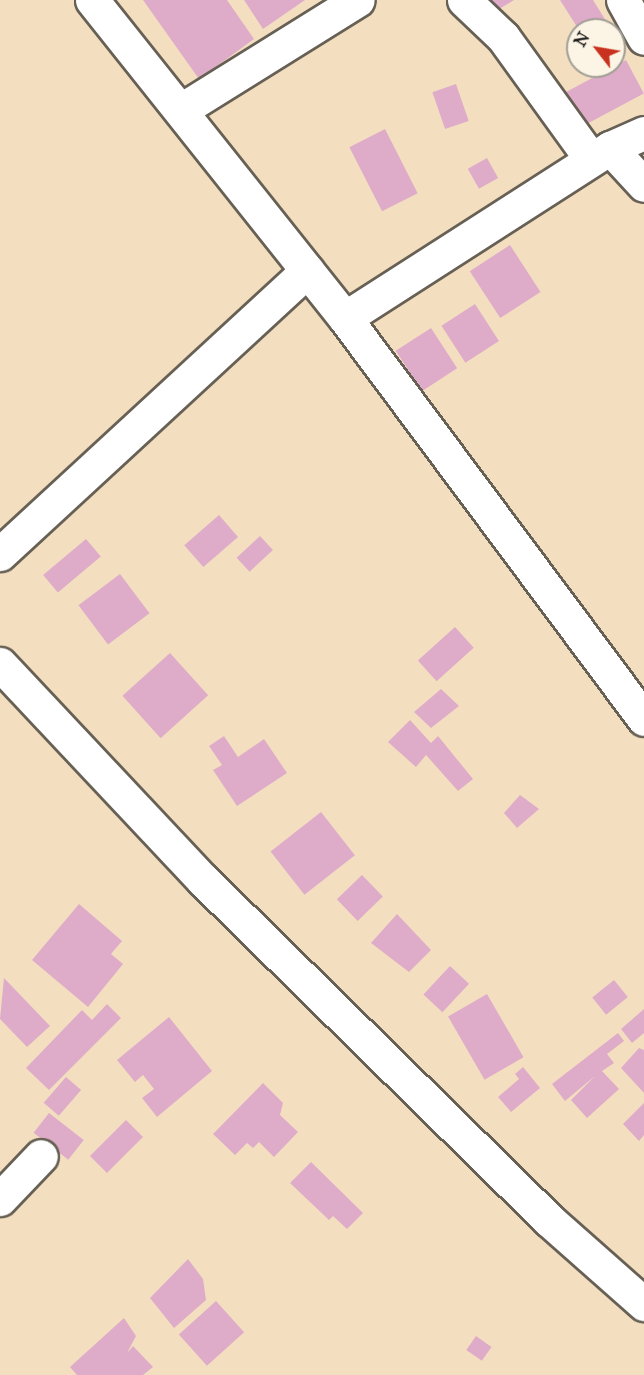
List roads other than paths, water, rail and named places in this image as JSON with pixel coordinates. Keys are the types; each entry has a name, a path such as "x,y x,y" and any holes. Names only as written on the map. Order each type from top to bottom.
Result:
{"street":[{"path":"92,0 345,318 644,719"},
{"path":"181,110 358,0"},
{"path":"464,0 503,37 601,154 644,185"},
{"path":"623,0 644,38"},
{"path":"345,318 601,154 644,133"},
{"path":"0,554 307,271"},
{"path":"0,664 203,880 549,1220 644,1304"},
{"path":"0,1199 41,1156"}]}
